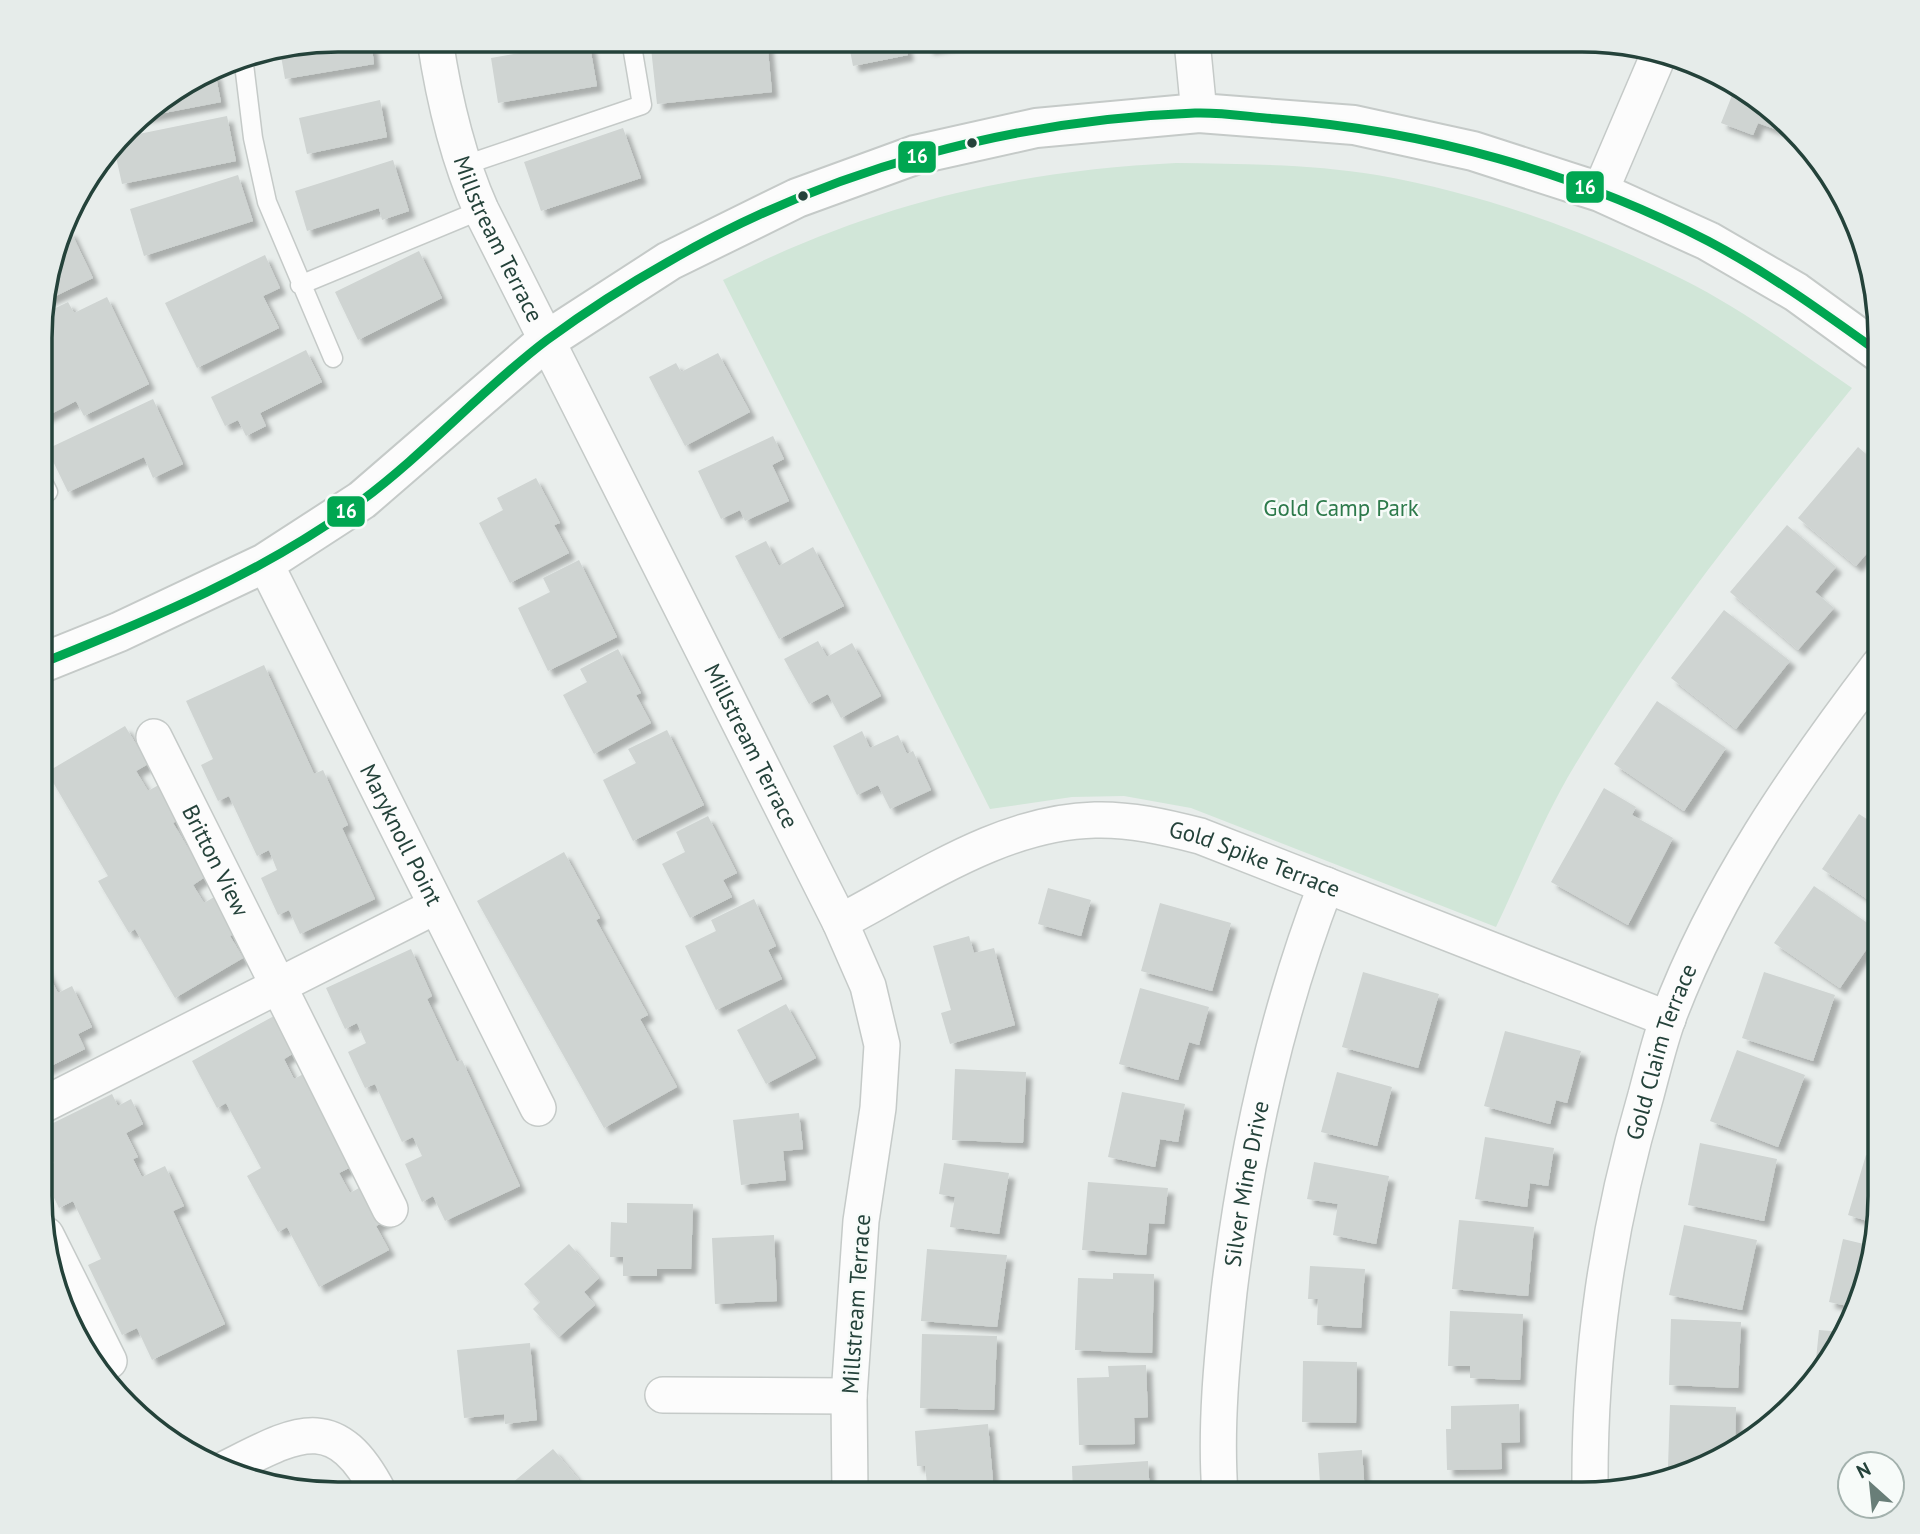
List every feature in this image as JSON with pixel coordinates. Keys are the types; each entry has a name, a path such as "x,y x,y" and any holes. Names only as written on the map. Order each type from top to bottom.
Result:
{"street":[{"name":"Millstream Terrace","path":"437,52 462,166 481,210 840,922 868,986 881,1045 878,1108 861,1221 849,1396 850,1482"},
{"path":"1193,52 1199,113"},
{"path":"1600,192 1656,62"},
{"path":"52,659 119,632 265,563 362,500 547,340 669,261 797,198 915,155 1036,128 1199,113 1354,125 1473,151 1600,192 1730,254 1796,292 1868,344"},
{"name":"Maryknoll Point","path":"265,563 538,1108"},
{"name":"Gold Claim Terrace","path":"1590,1482 1590,1419 1601,1292 1625,1167 1668,1019 1719,906 1767,821 1819,744 1868,681"},
{"name":"Britton View","path":"154,737 390,1209"},
{"name":"Gold Spike Terrace","path":"840,922 1003,838 1094,820 1147,823 1200,836 1668,1019"},
{"name":"Silver Mine Drive","path":"1220,1482 1222,1355 1251,1141 1275,1037 1300,952 1326,885"},
{"path":"52,1100 436,906"},
{"path":"61,1265 109,1361"},
{"path":"663,1395 849,1396"},
{"path":"237,1463 285,1439 317,1434 347,1447 365,1467 373,1482"}],"lane":[{"path":"462,166 642,105 633,52"},
{"path":"245,69 253,138 267,202 333,358"},
{"path":"300,285 481,210"}],"green space":[{"name":"Gold Camp Park","path":"1176,163 1252,164 1352,171 1417,183 1534,216 1609,245 1682,279 1726,303 1852,388 1707,572 1606,715 1553,804 1496,927 1191,808 1124,796 1072,797 990,809 723,280 833,231 943,196 1056,174"}],"building":[{"path":"372,52 374,64 285,79 281,58 320,53"},
{"path":"526,52 591,52 597,86 498,103 491,58"},
{"path":"651,52 768,52 772,92 657,104"},
{"path":"850,52 907,52 908,55 853,66"},
{"path":"217,80 221,102 162,113"},
{"path":"1732,96 1778,130 1758,123 1753,135 1721,123"},
{"path":"380,100 387,137 307,154 299,118"},
{"path":"227,116 236,161 122,184 116,158 138,134"},
{"path":"623,128 641,178 541,211 524,162"},
{"path":"393,160 409,211 382,220 379,208 307,231 295,191"},
{"path":"238,175 253,221 144,256 130,209"},
{"path":"72,234 93,278 56,296 62,264"},
{"path":"419,251 442,298 358,340 335,292"},
{"path":"265,255 280,288 263,296 279,328 197,368 165,303"},
{"path":"107,297 149,384 84,416 76,401 52,413 54,309 68,302 74,313"},
{"path":"306,350 322,382 260,413 266,426 246,436 238,420 225,426 211,397"},
{"path":"718,353 750,412 685,446 649,377 676,363 681,372"},
{"path":"153,399 183,464 153,478 144,457 68,492 52,459 52,447"},
{"path":"773,436 784,459 772,465 789,501 745,521 740,510 721,519 698,471"},
{"path":"1858,447 1868,456 1868,552 1856,566 1798,518"},
{"path":"536,478 560,523 554,525 569,553 510,583 479,523 503,510 497,498"},
{"path":"1787,525 1836,567 1815,592 1834,608 1798,650 1730,592"},
{"path":"766,541 779,566 813,547 844,606 779,639 735,556"},
{"path":"579,560 617,637 548,671 518,608 550,592 543,578"},
{"path":"1724,610 1790,661 1736,729 1671,678"},
{"path":"818,641 827,657 852,643 881,696 841,718 828,694 809,704 784,659"},
{"path":"618,649 641,693 636,695 651,723 594,754 563,695 587,682 580,669"},
{"path":"264,665 314,774 323,770 348,825 342,828 375,899 300,934 289,910 278,915 261,878 277,870 269,850 257,856 229,796 218,801 201,765 213,759 186,701"},
{"path":"1657,701 1726,748 1684,811 1614,764"},
{"path":"125,726 148,764 136,771 148,791 164,782 184,816 173,823 205,877 193,885 204,903 221,893 242,929 230,936 243,958 175,998 135,929 129,933 98,881 108,876 52,781 52,769"},
{"path":"667,730 704,805 633,841 603,780 636,763 628,749"},
{"path":"862,731 870,748 898,735 907,754 913,751 931,790 890,809 878,785 857,795 833,746"},
{"path":"1604,788 1636,807 1632,815 1673,838 1628,925 1551,882"},
{"path":"1859,814 1868,820 1868,900 1822,869"},
{"path":"708,816 737,873 723,880 732,897 690,918 662,864 685,852 676,832"},
{"path":"564,852 600,918 596,920 648,1015 640,1019 677,1087 604,1128 477,901"},
{"path":"1814,886 1868,923 1868,947 1840,988 1774,943"},
{"path":"1048,888 1091,900 1081,936 1038,924"},
{"path":"754,899 776,946 768,950 782,979 716,1010 685,946 716,931 711,920"},
{"path":"1160,903 1231,923 1212,991 1141,971"},
{"path":"969,936 974,953 994,948 1015,1025 950,1044 941,1013 951,1010 933,946"},
{"path":"411,949 432,996 427,999 457,1062 462,1060 520,1186 445,1221 433,1196 422,1202 405,1164 422,1156 413,1137 402,1142 375,1084 365,1088 348,1052 366,1043 357,1023 345,1029 326,988"},
{"path":"1363,972 1439,994 1418,1068 1342,1047"},
{"path":"1764,972 1835,995 1813,1061 1742,1038"},
{"path":"52,981 58,993 72,986 92,1027 78,1034 85,1049 52,1066"},
{"path":"1140,988 1209,1007 1199,1045 1189,1042 1178,1080 1119,1064"},
{"path":"786,1004 816,1058 766,1084 737,1030"},
{"path":"274,1016 294,1053 284,1059 294,1079 311,1070 330,1106 321,1111 351,1167 339,1173 350,1193 368,1183 388,1220 376,1226 389,1250 319,1287 287,1227 278,1232 247,1176 261,1168 226,1103 217,1108 192,1061"},
{"path":"1505,1031 1581,1051 1567,1103 1556,1100 1550,1124 1484,1106"},
{"path":"1737,1050 1805,1075 1778,1147 1710,1121"},
{"path":"955,1069 1026,1072 1023,1143 952,1140"},
{"path":"1337,1072 1392,1087 1377,1146 1321,1132"},
{"path":"1122,1092 1185,1104 1178,1142 1160,1139 1155,1167 1108,1157"},
{"path":"112,1094 118,1106 131,1099 143,1124 126,1133 138,1157 133,1159 142,1177 165,1166 184,1206 173,1211 225,1324 152,1360 137,1328 122,1335 88,1265 101,1259 73,1201 59,1208 52,1194 52,1124"},
{"path":"799,1113 803,1149 783,1151 786,1180 741,1185 733,1120"},
{"path":"1485,1137 1554,1148 1548,1186 1530,1183 1527,1207 1475,1199"},
{"path":"1700,1143 1777,1159 1764,1221 1688,1205"},
{"path":"1866,1155 1868,1156 1866,1221 1848,1215"},
{"path":"1314,1162 1389,1176 1376,1244 1333,1235 1338,1204 1307,1199"},
{"path":"944,1163 1009,1173 999,1234 950,1227 955,1197 939,1194"},
{"path":"1088,1182 1168,1188 1164,1224 1149,1223 1146,1255 1082,1250"},
{"path":"627,1203 693,1204 691,1269 657,1269 657,1276 623,1276 623,1257 610,1257 611,1222 627,1223"},
{"path":"1459,1220 1534,1227 1528,1296 1452,1289"},
{"path":"1684,1225 1757,1240 1742,1310 1669,1295"},
{"path":"774,1235 777,1301 715,1304 712,1238"},
{"path":"1843,1239 1863,1244 1858,1270 1846,1306 1829,1302"},
{"path":"569,1244 599,1278 584,1292 595,1305 559,1337 533,1309 540,1302 524,1284"},
{"path":"927,1249 1007,1255 997,1327 921,1321"},
{"path":"1310,1266 1365,1269 1361,1328 1317,1325 1318,1299 1308,1299"},
{"path":"1113,1273 1154,1274 1152,1353 1075,1350 1078,1278 1113,1279"},
{"path":"1450,1311 1523,1314 1520,1380 1470,1378 1470,1366 1448,1366"},
{"path":"1671,1319 1741,1322 1738,1388 1669,1385"},
{"path":"1819,1330 1833,1331 1829,1339 1816,1358"},
{"path":"922,1334 997,1336 994,1410 920,1408"},
{"path":"530,1343 537,1420 505,1424 504,1414 464,1418 457,1350"},
{"path":"1303,1361 1357,1362 1356,1423 1302,1422"},
{"path":"1146,1365 1148,1417 1134,1418 1135,1444 1079,1445 1077,1378 1109,1377 1108,1366"},
{"path":"1519,1404 1520,1442 1501,1443 1502,1469 1447,1470 1446,1429 1451,1429 1451,1406"},
{"path":"1670,1405 1736,1407 1735,1436 1691,1460 1668,1467"},
{"path":"988,1424 993,1482 927,1482 925,1466 917,1466 915,1431"},
{"path":"553,1449 581,1482 513,1482"},
{"path":"1362,1450 1364,1482 1320,1482 1318,1453"},
{"path":"1148,1461 1149,1482 1073,1482 1072,1466"}],"transit line":[{"name":"16","path":"52,659 207,592 324,527 385,482 547,340 637,280 729,229 792,200 922,155 1057,126 1195,113 1226,114 1388,133 1498,159 1606,195 1708,241 1774,280 1868,344"}]}
